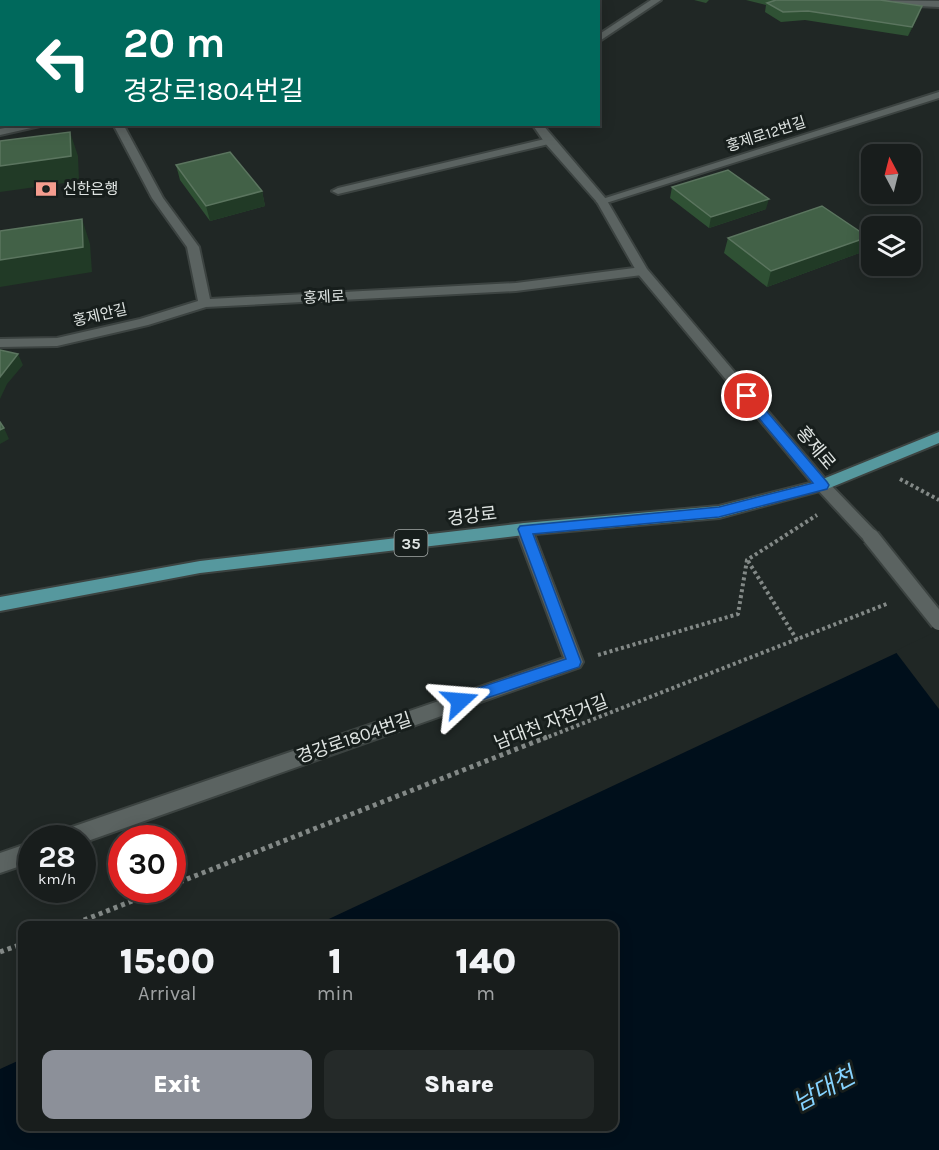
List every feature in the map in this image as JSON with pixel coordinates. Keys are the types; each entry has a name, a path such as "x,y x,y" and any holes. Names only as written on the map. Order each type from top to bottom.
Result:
{"main road":[{"name":"경강로","path":"0,604 200,567 524,529 719,512 822,485 876,465 939,437"}],"street":[{"path":"600,38 657,0"},
{"path":"852,0 939,4"},
{"path":"935,96 939,83"},
{"name":"홍제로12번길","path":"602,201 935,96"},
{"path":"0,132 33,126"},
{"path":"119,126 158,198 193,247 205,303"},
{"name":"홍제로","path":"538,126 602,201 642,271 822,485 871,537 939,622"},
{"path":"338,191 549,141"},
{"name":"홍제로","path":"205,303 516,287 642,271"},
{"name":"홍제안길","path":"0,343 57,342 143,322 205,303"},
{"path":"524,529 574,662"},
{"name":"경강로1804번길","path":"96,829 574,662"},
{"path":"0,863 18,857"}],"path":[{"path":"876,465 939,500"},
{"path":"574,662 738,614 747,560 837,502"},
{"path":"747,560 796,640"},
{"name":"남대천 자전거길","path":"186,880 895,601"},
{"path":"82,921 127,903"},
{"path":"0,952 18,945"}],"water":[{"name":"남대천","path":"939,633 939,1150 0,1150 0,1069 18,1061 18,1131 618,1131 618,921 325,921"}],"pier":[{"path":"939,630 939,709 895,651"}],"building":[{"path":"776,0 880,0 922,6 912,27 808,11 783,12 767,3"},
{"path":"70,132 71,156 0,166 0,141"},
{"path":"230,152 262,191 206,206 176,165"},
{"path":"728,170 769,199 711,217 672,187"},
{"path":"822,206 861,232 861,239 771,271 728,238"},
{"path":"82,219 83,247 0,260 0,231"},
{"path":"0,350 18,354 0,377"}],"place":[{"name":"신한은행","path":"46,189"}],"route":[{"path":"460,701 574,662 524,529 719,512 822,485 747,396"}]}
